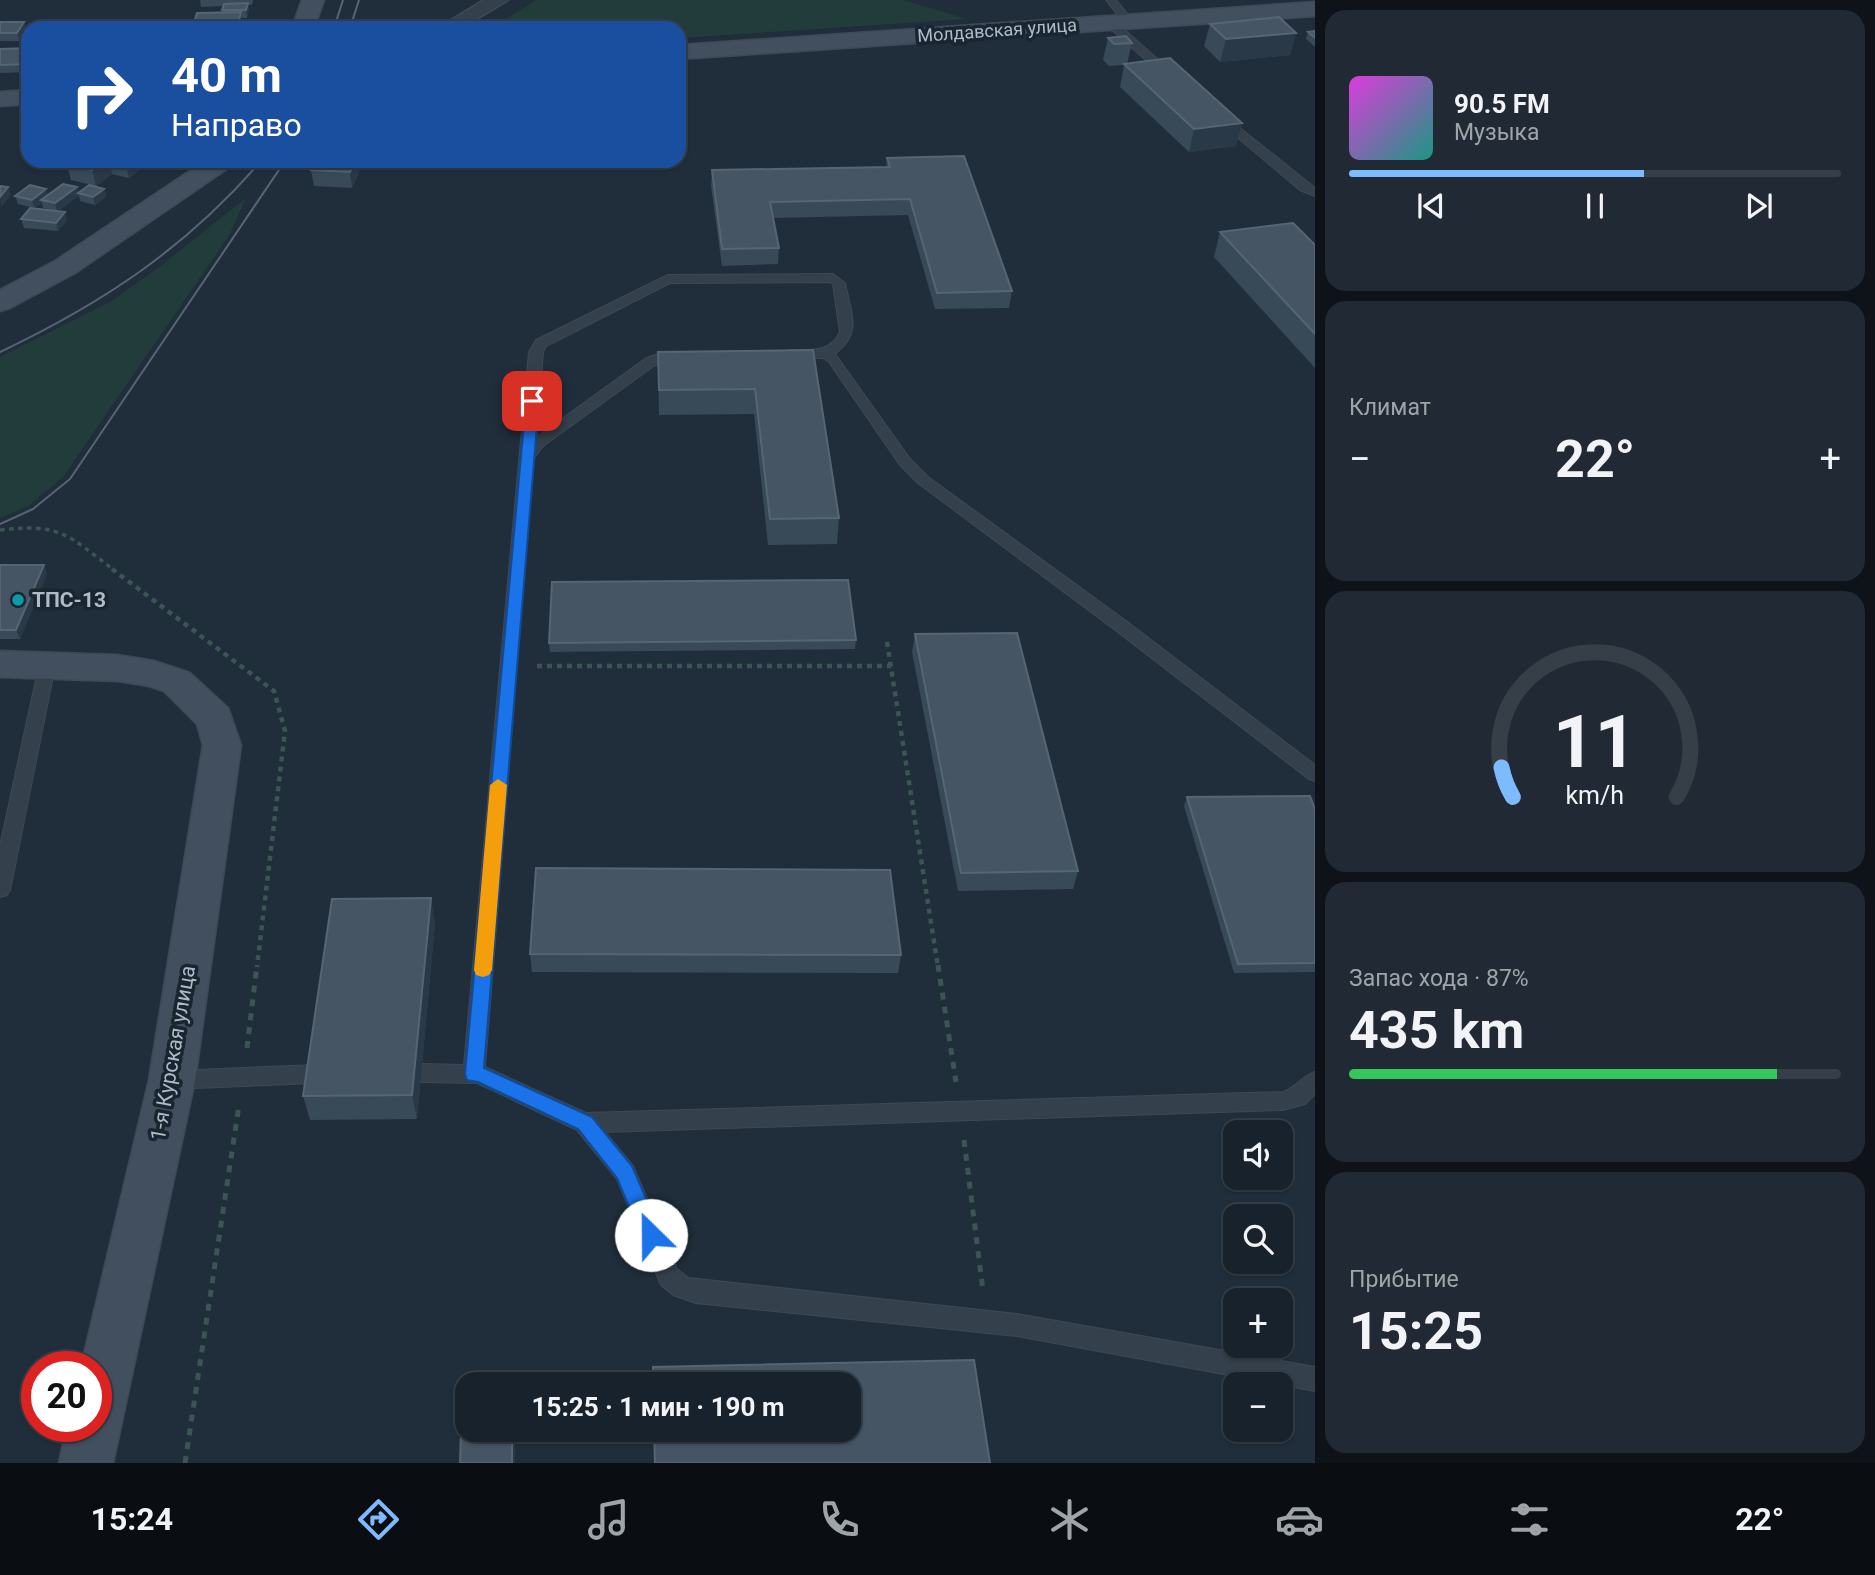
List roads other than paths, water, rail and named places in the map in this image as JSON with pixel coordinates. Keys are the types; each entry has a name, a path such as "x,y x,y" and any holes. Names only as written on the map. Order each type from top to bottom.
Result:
{"street":[{"path":"306,21 313,0"},
{"path":"461,21 498,0"},
{"name":"Молдавская улица","path":"686,51 1115,14 1315,9"},
{"path":"0,99 21,98"},
{"path":"0,302 65,267 212,168"},
{"name":"1-я Курская улица","path":"0,664 118,668 154,674 177,682 215,718 222,744 172,1080 111,1351"},
{"path":"86,1463 91,1442"}],"lane":[{"path":"1115,14 1177,82"},
{"path":"1209,108 1304,187 1315,192"},
{"path":"474,1074 536,352 541,343 668,279 833,278 839,283 847,332 843,341 826,354"},
{"path":"775,355 826,354 834,359 905,462 923,480 1120,625 1315,774"},
{"path":"529,452 650,362 667,357 694,356"},
{"path":"0,890 47,666"},
{"path":"422,1073 479,1074 585,1123 625,1173 669,1277 681,1287 696,1292 1017,1325 1315,1380"},
{"path":"172,1080 316,1074"},
{"path":"585,1123 1283,1101 1298,1097 1315,1081"}],"tram line":[{"path":"336,21 343,0"},
{"path":"352,21 359,0"},
{"path":"0,352 74,314 141,271 203,221 254,168"},
{"path":"0,524 33,509 70,479 280,168"}],"place":[{"name":"ТПС-13","path":"18,600"}]}
